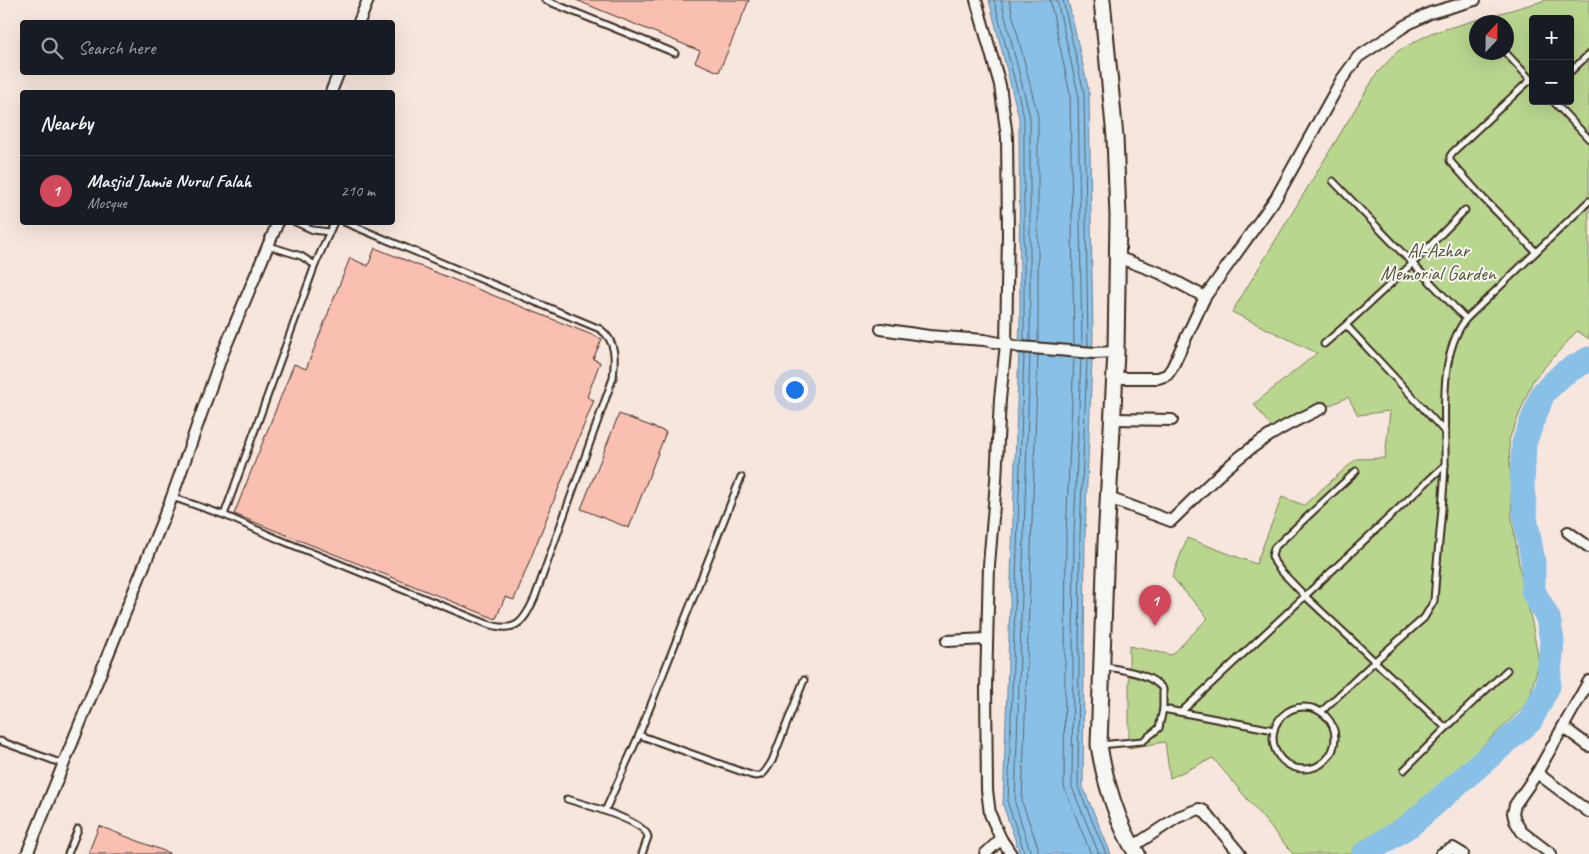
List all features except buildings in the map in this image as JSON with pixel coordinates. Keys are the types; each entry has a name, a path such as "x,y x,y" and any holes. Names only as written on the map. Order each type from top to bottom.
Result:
{"street":[{"path":"360,20 368,0"},
{"path":"976,0 1000,85 1007,137 1006,344 1000,399 986,639 990,814 1011,854"},
{"path":"1102,0 1115,137 1118,216 1114,419 1106,542 1100,692 1099,745 1102,769 1114,803 1135,850 1178,817 1199,810 1204,811 1240,854"},
{"path":"1115,378 1158,378 1167,375 1205,297 1276,198 1342,79 1358,57 1408,24 1430,13 1475,0"},
{"path":"332,90 338,75"},
{"path":"27,854 172,497 222,356 277,225"},
{"path":"1117,257 1160,273 1205,297"},
{"path":"881,329 929,336 984,340 1020,347 1094,353 1116,352"},
{"path":"1109,498 1171,522 1219,475 1250,449 1273,433 1322,408"},
{"path":"1114,419 1172,420"},
{"path":"1568,532 1589,547"},
{"path":"947,641 986,639"},
{"path":"1551,854 1522,832 1515,821 1513,813 1515,806 1537,773 1589,681"},
{"path":"1563,727 1589,746"},
{"path":"1537,773 1589,812"},
{"path":"985,854 1002,839"},
{"path":"1441,854 1453,848 1463,854"}],"lane":[{"path":"545,0 675,53"},
{"path":"1574,68 1589,54"},
{"path":"1512,60 1529,78"},
{"path":"1529,84 1453,152 1450,160 1483,198 1536,252"},
{"path":"1557,105 1589,139"},
{"path":"1333,181 1466,319"},
{"path":"1322,712 1375,661 1424,618 1434,601 1445,465 1445,386 1451,349 1458,328 1589,201"},
{"path":"1324,344 1413,263 1465,210"},
{"path":"302,225 313,230 329,232"},
{"path":"224,515 315,265 332,225"},
{"path":"172,497 224,515 278,539 495,627 507,628 521,622 527,616 613,378 615,352 611,343 606,334 600,330 351,225"},
{"path":"269,246 301,256 315,265"},
{"path":"1346,325 1445,432"},
{"path":"1181,712 1445,465"},
{"path":"1356,471 1274,548 1272,556 1274,563 1304,595 1446,728"},
{"path":"605,811 639,735 741,477"},
{"path":"1099,745 1143,740 1160,728 1163,708 1163,689 1159,684 1136,673 1102,666"},
{"path":"1404,770 1507,670"},
{"path":"639,735 751,775 762,775 772,761 804,680"},
{"path":"1303,707 1322,712 1330,720 1335,742 1332,753 1325,762 1315,768 1304,769 1293,767 1283,761 1276,752 1273,741 1274,730 1278,721 1284,714 1293,709 1303,707"},
{"path":"1163,708 1274,730"},
{"path":"0,741 64,764"},
{"path":"568,799 605,811 633,823 647,832 648,837 642,854"},
{"path":"68,854 78,829"}],"green space":[{"name":"Al-Azhar Memorial Garden","path":"1546,0 1589,0 1589,339 1577,331 1533,380 1509,440 1512,520 1521,576 1539,662 1528,703 1403,821 1360,854 1293,854 1213,758 1170,778 1165,742 1129,748 1129,646 1172,655 1208,618 1172,577 1187,538 1256,564 1282,497 1304,505 1356,459 1385,458 1390,411 1358,415 1348,397 1274,431 1254,404 1317,353 1232,312 1377,73 1398,51 1431,33 1469,22 1469,60 1514,60 1514,15 1494,15"}],"water":[{"path":"989,0 1068,0 1089,92 1093,336 1085,534 1083,787 1111,854 1020,854 1003,805 1020,319 1019,118"}],"waterway":[{"path":"1364,854 1410,825 1530,721 1548,686 1552,641 1548,618 1533,591 1533,561 1522,486 1524,443 1543,393 1564,373 1589,359"}],"place":[{"name":"Masjid Jamie Nurul Falah","path":"1155,626"}]}
